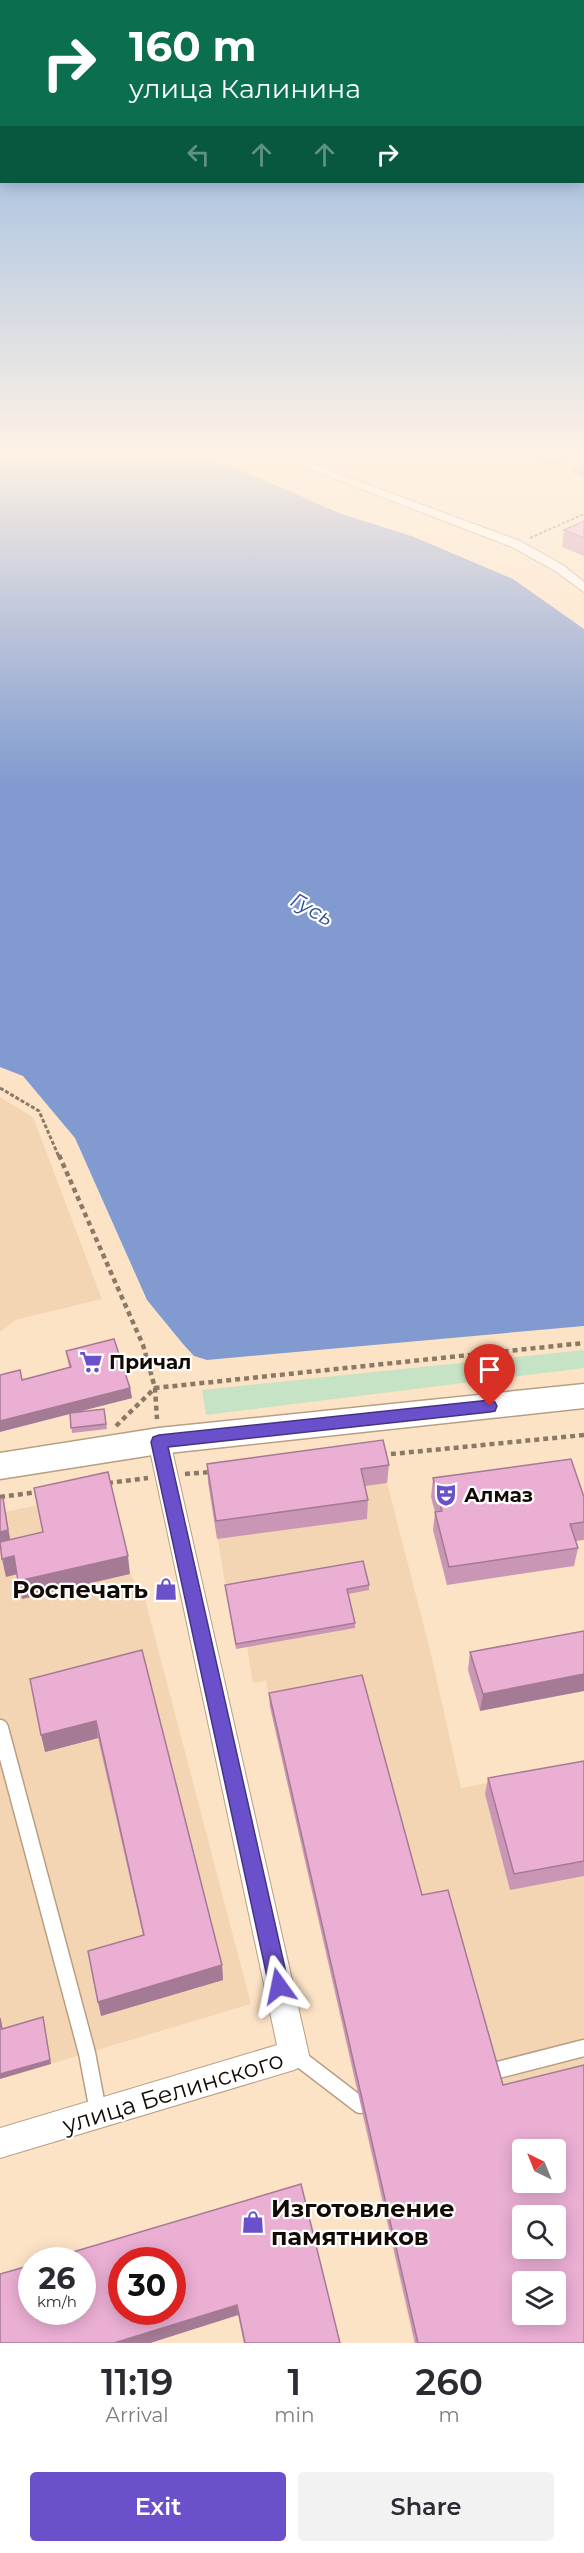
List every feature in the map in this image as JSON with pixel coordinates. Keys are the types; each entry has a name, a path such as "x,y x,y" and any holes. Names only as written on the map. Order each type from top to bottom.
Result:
{"main road":[{"path":"0,1466 159,1442 584,1396"}],"street":[{"path":"552,564 584,588"},
{"name":"улица Белинского","path":"0,2143 294,2055 159,1442"}],"lane":[{"path":"0,1728 87,2053 98,2115"},
{"path":"494,2071 584,2048"},
{"path":"294,2055 360,2104"}],"path":[{"path":"0,1088 39,1111 143,1345 155,1388 159,1442"},
{"path":"155,1388 584,1343"},
{"path":"369,1456 584,1435"},
{"path":"107,1484 214,1471"},
{"path":"0,1497 48,1491"}],"shaded area":[{"path":"0,1097 33,1117 102,1299 15,1320 0,1332"},
{"path":"381,1459 431,1654 461,1788 584,1765 584,2343 414,2343 266,1681 253,1683 247,1647 236,1649 208,1482"},
{"path":"110,1490 130,1574 144,1595 251,2004 0,2079 0,1513"}],"green space":[{"path":"584,1350 584,1368 206,1415 202,1390"}],"water":[{"name":"Гусь","path":"0,564 478,564 513,579 584,629 584,1326 207,1360 194,1356 147,1300 75,1138 23,1076 0,1067"}],"building":[{"path":"114,1339 130,1388 0,1421 0,1375 20,1370 22,1380 71,1367 66,1351"},
{"path":"104,1409 106,1424 71,1428 70,1413"},
{"path":"383,1440 389,1465 361,1469 368,1500 216,1521 207,1464"},
{"path":"571,1459 584,1497 584,1522 570,1524 578,1548 449,1567 435,1512 442,1511 433,1478"},
{"path":"108,1472 128,1556 18,1581 14,1556 2,1559 0,1542 43,1532 34,1488"},
{"path":"0,1498 3,1498 8,1530 0,1532"},
{"path":"363,1561 369,1585 347,1589 355,1623 236,1644 225,1585"},
{"path":"584,1631 584,1674 483,1694 470,1652"},
{"path":"142,1650 222,1965 98,2002 88,1951 144,1935 96,1721 41,1735 30,1679"},
{"path":"362,1675 422,1895 448,1890 503,2085 584,2065 584,2343 418,2343 269,1693"},
{"path":"584,1761 584,1861 514,1874 488,1778"},
{"path":"43,2017 50,2060 0,2074 0,2018 2,2029"},
{"path":"301,2184 340,2343 245,2343 237,2305 186,2321 186,2247 108,2247 108,2325 172,2325 114,2343 0,2343 0,2274 18,2269 18,2325 96,2325 96,2247 90,2247"}],"place":[{"name":"Причал","path":"91,1362"},
{"name":"Алмаз","path":"446,1495"},
{"name":"Роспечать","path":"166,1589"},
{"name":"Изготовление памятников","path":"253,2222"}],"route":[{"path":"279,1986 159,1442 490,1406"}]}
